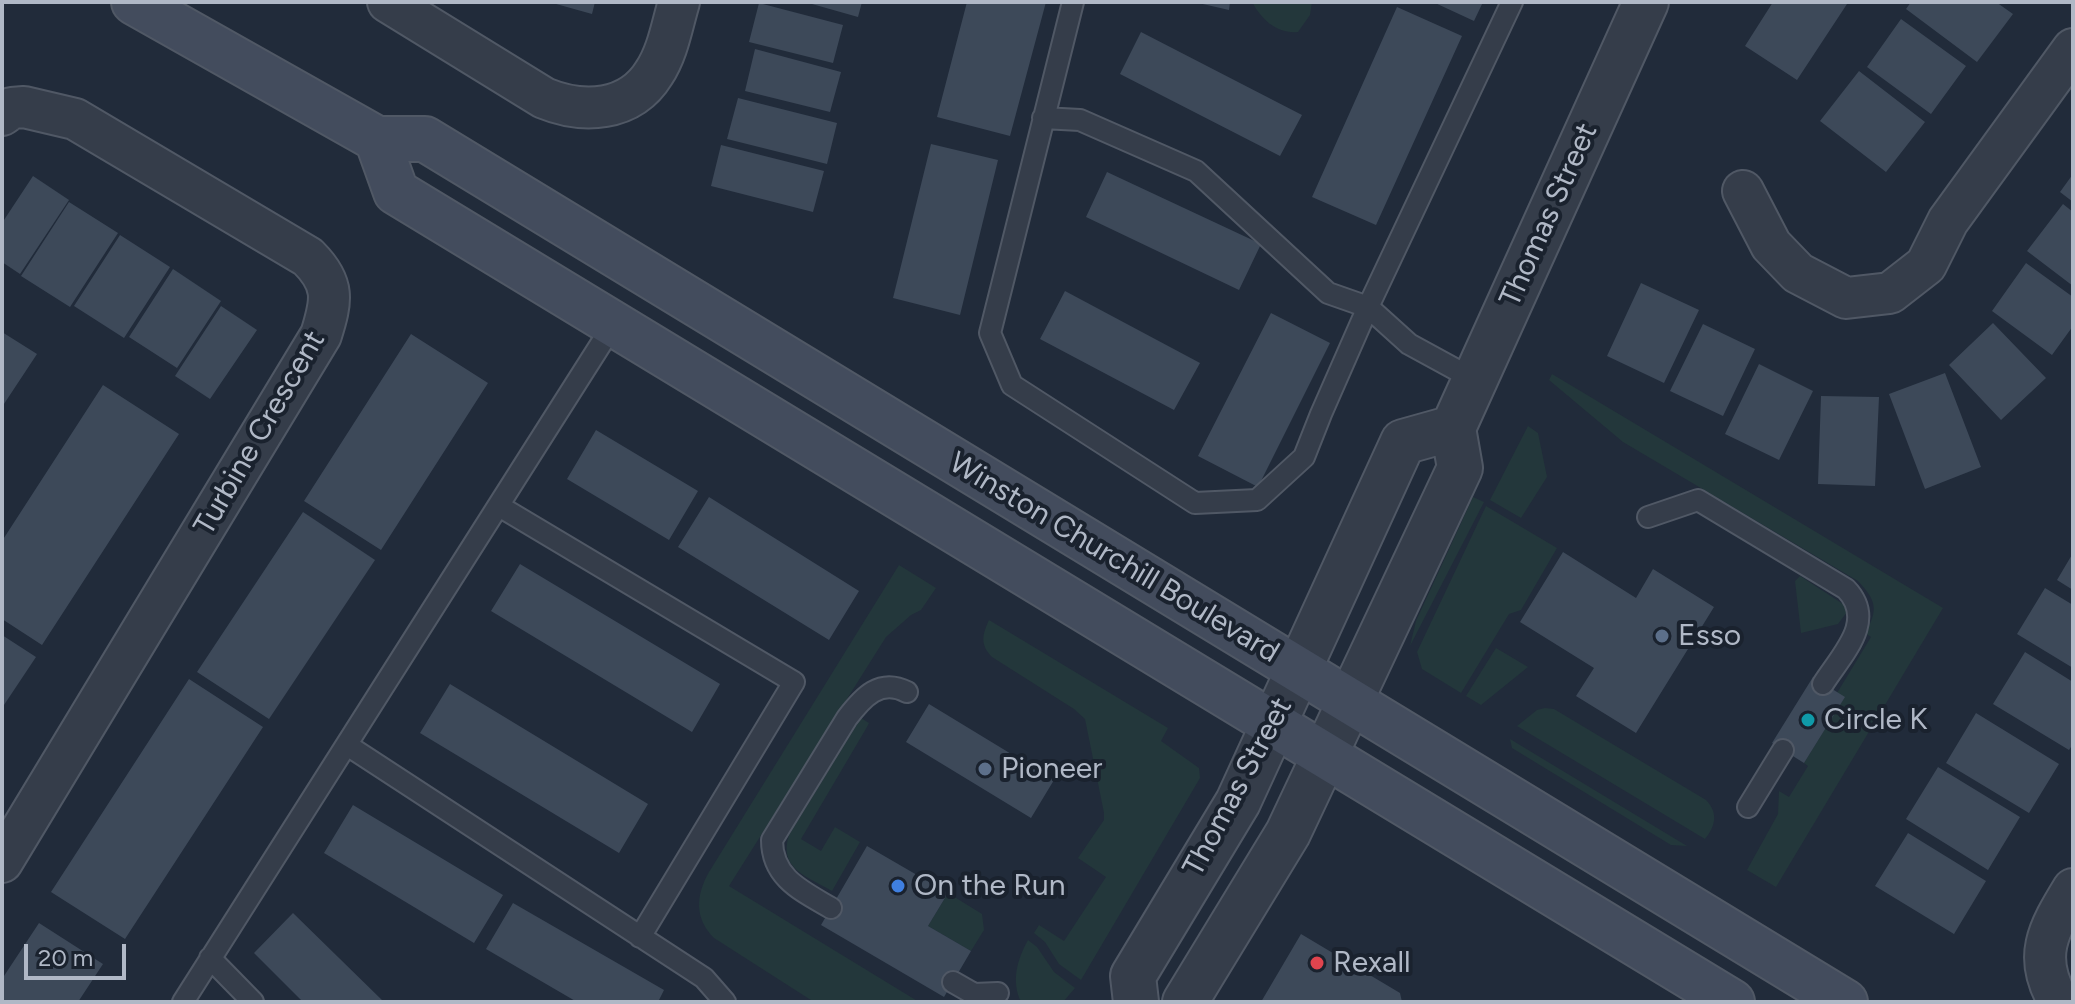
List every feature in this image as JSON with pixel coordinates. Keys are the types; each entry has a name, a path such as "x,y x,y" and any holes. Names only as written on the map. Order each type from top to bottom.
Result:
{"main road":[{"name":"Winston Churchill Boulevard","path":"134,2 377,139 425,139 1845,1002"},
{"name":"Winston Churchill Boulevard","path":"377,139 396,192 1732,1002"}],"street":[{"path":"388,2 544,98 565,107 593,108 618,103 641,90 655,71 679,2"},
{"name":"Thomas Street","path":"1185,1002 1288,833 1460,468 1453,428 1646,2"},
{"path":"1743,191 1771,245 1798,273 1846,298 1890,293 1926,265 1948,221 2073,49"},
{"name":"Turbine Crescent","path":"2,115 12,108 24,107 75,119 308,257 323,272 330,299 321,335 2,862"},
{"name":"Thomas Street","path":"1136,1002 1133,976 1238,802 1403,442 1453,428"},
{"path":"2059,1002 2047,982 2043,963 2048,936 2073,889"}],"lane":[{"path":"1073,2 990,333 1012,385 1195,503 1257,500 1304,457 1368,307 1512,2"},
{"path":"1043,118 1080,120 1196,171 1328,293 1368,307 1409,344 1475,380"},
{"path":"183,1002 613,325"},
{"path":"1648,517 1698,500 1846,589 1857,600 1860,615 1858,627 1823,684"},
{"path":"499,506 794,682 640,937"},
{"path":"831,908 789,883 777,868 772,840 839,730 861,700 886,687 907,692"},
{"path":"347,745 704,978 725,1002"},
{"path":"1748,807 1783,750"},
{"path":"210,958 253,1002"},
{"path":"953,982 974,994 998,993"}],"green space":[{"path":"1252,2 1312,2 1310,15 1298,32 1290,32 1271,24 1260,15"},
{"path":"1552,374 1943,608 1776,887 1747,870 1778,814 1779,791 1789,797 1808,766 1804,763 1844,698 1837,693 1871,637 1865,633 1874,611 1872,600 1858,581 1623,442 1549,380"},
{"path":"1528,426 1538,433 1547,477 1521,518 1490,500"},
{"path":"1473,497 1484,502 1410,646 1416,621"},
{"path":"1486,506 1557,548 1521,610 1509,614 1461,693 1422,669 1417,652"},
{"path":"899,565 936,588 921,610 886,637 729,886 919,1002 814,1002 714,938 700,914 701,889"},
{"path":"1800,576 1846,606 1847,612 1838,624 1801,633 1795,581"},
{"path":"989,620 1168,728 1161,741 1199,768 1200,778 1081,980 1059,964 1045,942 1034,933 1039,925 1064,941 1106,877 1078,858 1104,820 1085,719 992,657 983,640"},
{"path":"1496,648 1528,667 1481,705 1466,696"},
{"path":"1554,709 1706,800 1713,810 1714,820 1705,839 1517,726 1537,710"},
{"path":"861,718 869,723 801,839 821,851 835,827 860,842 832,891 791,864 787,847 789,835"},
{"path":"1510,739 1687,846 1671,845 1512,748"},
{"path":"948,893 982,914 984,930 971,951 928,926"},
{"path":"1028,940 1037,947 1054,972 1075,988 1063,1002 1021,1002 1016,986 1017,971"}],"building":[{"path":"549,2 595,2 592,14"},
{"path":"805,2 862,2 858,17"},
{"path":"967,2 1046,2 1010,136 937,117"},
{"path":"1194,2 1230,2 1229,10"},
{"path":"1433,2 1483,2 1474,21"},
{"path":"1773,2 1847,4 1797,80 1745,46"},
{"path":"1911,2 1996,2 2013,14 1977,62 1906,9"},
{"path":"759,3 843,25 833,63 749,42"},
{"path":"1397,7 1462,36 1376,225 1312,197"},
{"path":"1901,19 1966,66 1931,114 1867,67"},
{"path":"1141,32 1302,115 1280,156 1120,74"},
{"path":"755,49 841,72 830,112 745,91"},
{"path":"1859,71 1925,122 1886,172 1820,121"},
{"path":"738,98 837,123 827,164 727,139"},
{"path":"931,144 998,160 960,315 893,298"},
{"path":"721,145 824,171 813,212 711,186"},
{"path":"1107,172 1261,244 1239,290 1086,217"},
{"path":"2073,174 2073,202 2060,192"},
{"path":"33,176 69,200 20,274 2,262 2,223"},
{"path":"69,202 118,233 70,307 21,276"},
{"path":"2063,204 2073,212 2073,286 2027,251"},
{"path":"120,235 170,267 124,338 74,306"},
{"path":"2026,263 2073,297 2073,326 2052,355 1992,311"},
{"path":"173,269 221,301 177,368 129,337"},
{"path":"1641,283 1699,310 1664,383 1607,356"},
{"path":"1065,291 1200,363 1174,410 1040,339"},
{"path":"221,306 257,330 210,399 175,376"},
{"path":"1271,313 1330,343 1258,487 1198,456"},
{"path":"1993,323 2046,378 2001,420 1949,365"},
{"path":"1703,324 1755,349 1723,416 1670,391"},
{"path":"2,332 37,354 2,407"},
{"path":"411,334 488,383 381,550 304,501"},
{"path":"1759,364 1813,391 1779,460 1725,434"},
{"path":"1945,373 1981,467 1925,489 1889,394"},
{"path":"103,385 179,434 42,645 2,619 2,541"},
{"path":"1821,396 1879,397 1875,486 1818,484"},
{"path":"596,430 698,491 669,540 567,479"},
{"path":"709,497 859,591 829,640 678,547"},
{"path":"303,512 375,560 269,719 197,672"},
{"path":"1563,552 1636,598 1653,569 1714,607 1636,733 1576,696 1594,668 1520,622"},
{"path":"2073,553 2073,590 2057,580"},
{"path":"520,564 720,684 692,732 491,611"},
{"path":"2045,588 2073,605 2073,668 2017,634"},
{"path":"2,635 36,657 2,708"},
{"path":"2025,652 2073,682 2073,744 2069,750 1993,704"},
{"name":"Circle K","path":"1813,677 1845,697 1804,763 1772,743"},
{"path":"189,679 263,727 125,939 51,892"},
{"path":"450,684 648,804 619,853 420,733"},
{"path":"929,704 1054,780 1031,818 906,742"},
{"path":"1976,713 2059,764 2029,813 1946,763"},
{"path":"1938,767 2020,817 1988,870 1906,819"},
{"path":"353,805 503,895 474,943 324,853"},
{"path":"1908,833 1986,881 1954,934 1875,886"},
{"path":"867,846 948,893 928,926 971,951 944,997 821,925"},
{"path":"513,903 664,990 658,1002 577,1002 486,949"},
{"path":"293,913 384,1002 303,1002 254,953"},
{"path":"39,923 103,964 78,1002 2,1002 2,979"},
{"name":"Rexall","path":"1301,934 1400,993 1402,1002 1261,1002"}],"place":[{"name":"Esso","path":"1662,636"},
{"name":"Circle K","path":"1808,720"},
{"name":"Pioneer","path":"985,769"},
{"name":"On the Run","path":"898,886"},
{"name":"Rexall","path":"1317,963"}]}
